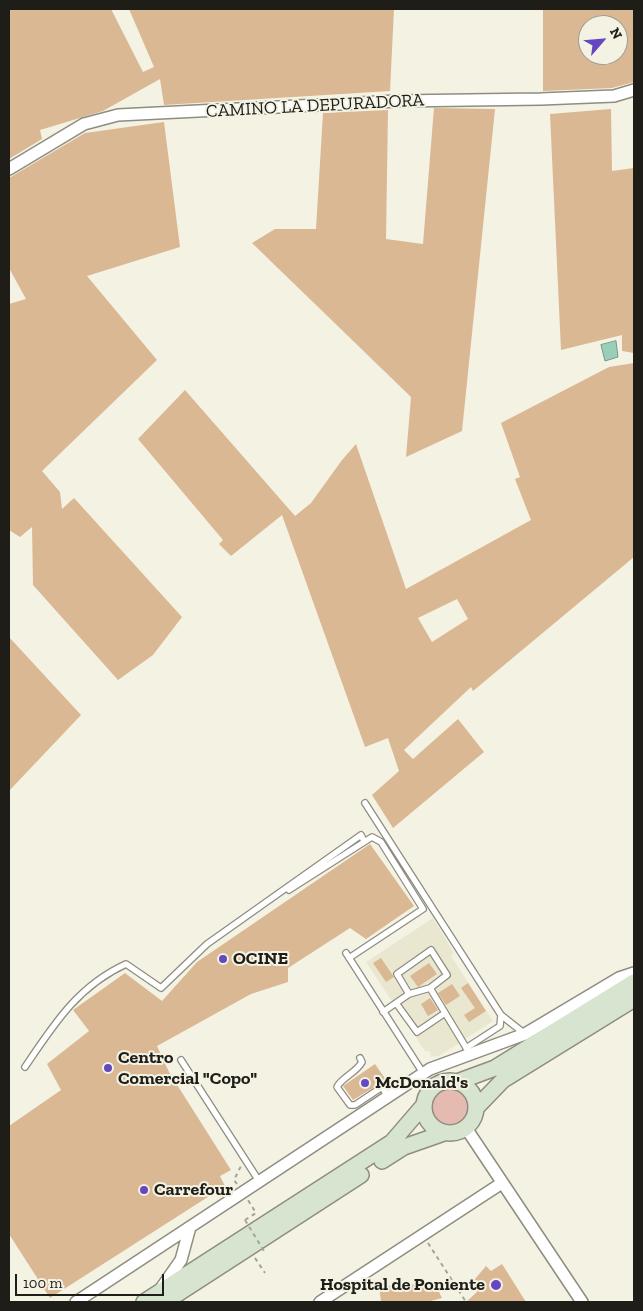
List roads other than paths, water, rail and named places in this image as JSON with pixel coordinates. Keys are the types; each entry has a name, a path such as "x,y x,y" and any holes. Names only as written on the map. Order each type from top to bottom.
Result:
{"main road":[{"path":"161,1298 392,1142 423,1106 428,1091 434,1086 441,1082 457,1082 494,1068 634,982"},
{"path":"476,1108 503,1080 634,999"},
{"path":"144,1302 161,1298 404,1147 444,1133 452,1134 466,1128 475,1116 476,1108 471,1092 457,1082"},
{"path":"423,1106 429,1123 444,1133"}],"street":[{"name":"CAMINO LA DEPURADORA","path":"9,169 84,124 118,115 398,101 614,96 634,90"},
{"path":"76,1302 422,1073 468,1051 525,1034 619,978 634,973"},
{"path":"466,1128 582,1302"},
{"path":"320,1302 502,1183"},
{"path":"161,1298 181,1260 190,1227"}],"lane":[{"path":"365,803 501,1015 525,1034"},
{"path":"25,1067 54,1023 75,999 105,974 126,964 161,988 207,944 360,835 363,839"},
{"path":"286,889 290,890 372,836 381,842 423,909 347,956 422,1073"},
{"path":"384,1012 409,994 430,988 447,975 431,950 397,974 409,994"},
{"path":"430,988 468,1051 500,1026 501,1015"},
{"path":"396,1003 417,1032 445,1014"},
{"path":"360,1058 362,1062 356,1071 338,1083 337,1087 347,1102 350,1105 355,1105 382,1087 388,1097"},
{"path":"181,1060 259,1182"}],"place":[{"name":"OCINE","path":"223,959"},
{"name":"Centro Comercial \"Copo\"","path":"108,1068"},
{"name":"McDonald's","path":"365,1083"},
{"name":"Carrefour","path":"144,1190"},
{"name":"Hospital de Poniente","path":"496,1285"}]}
